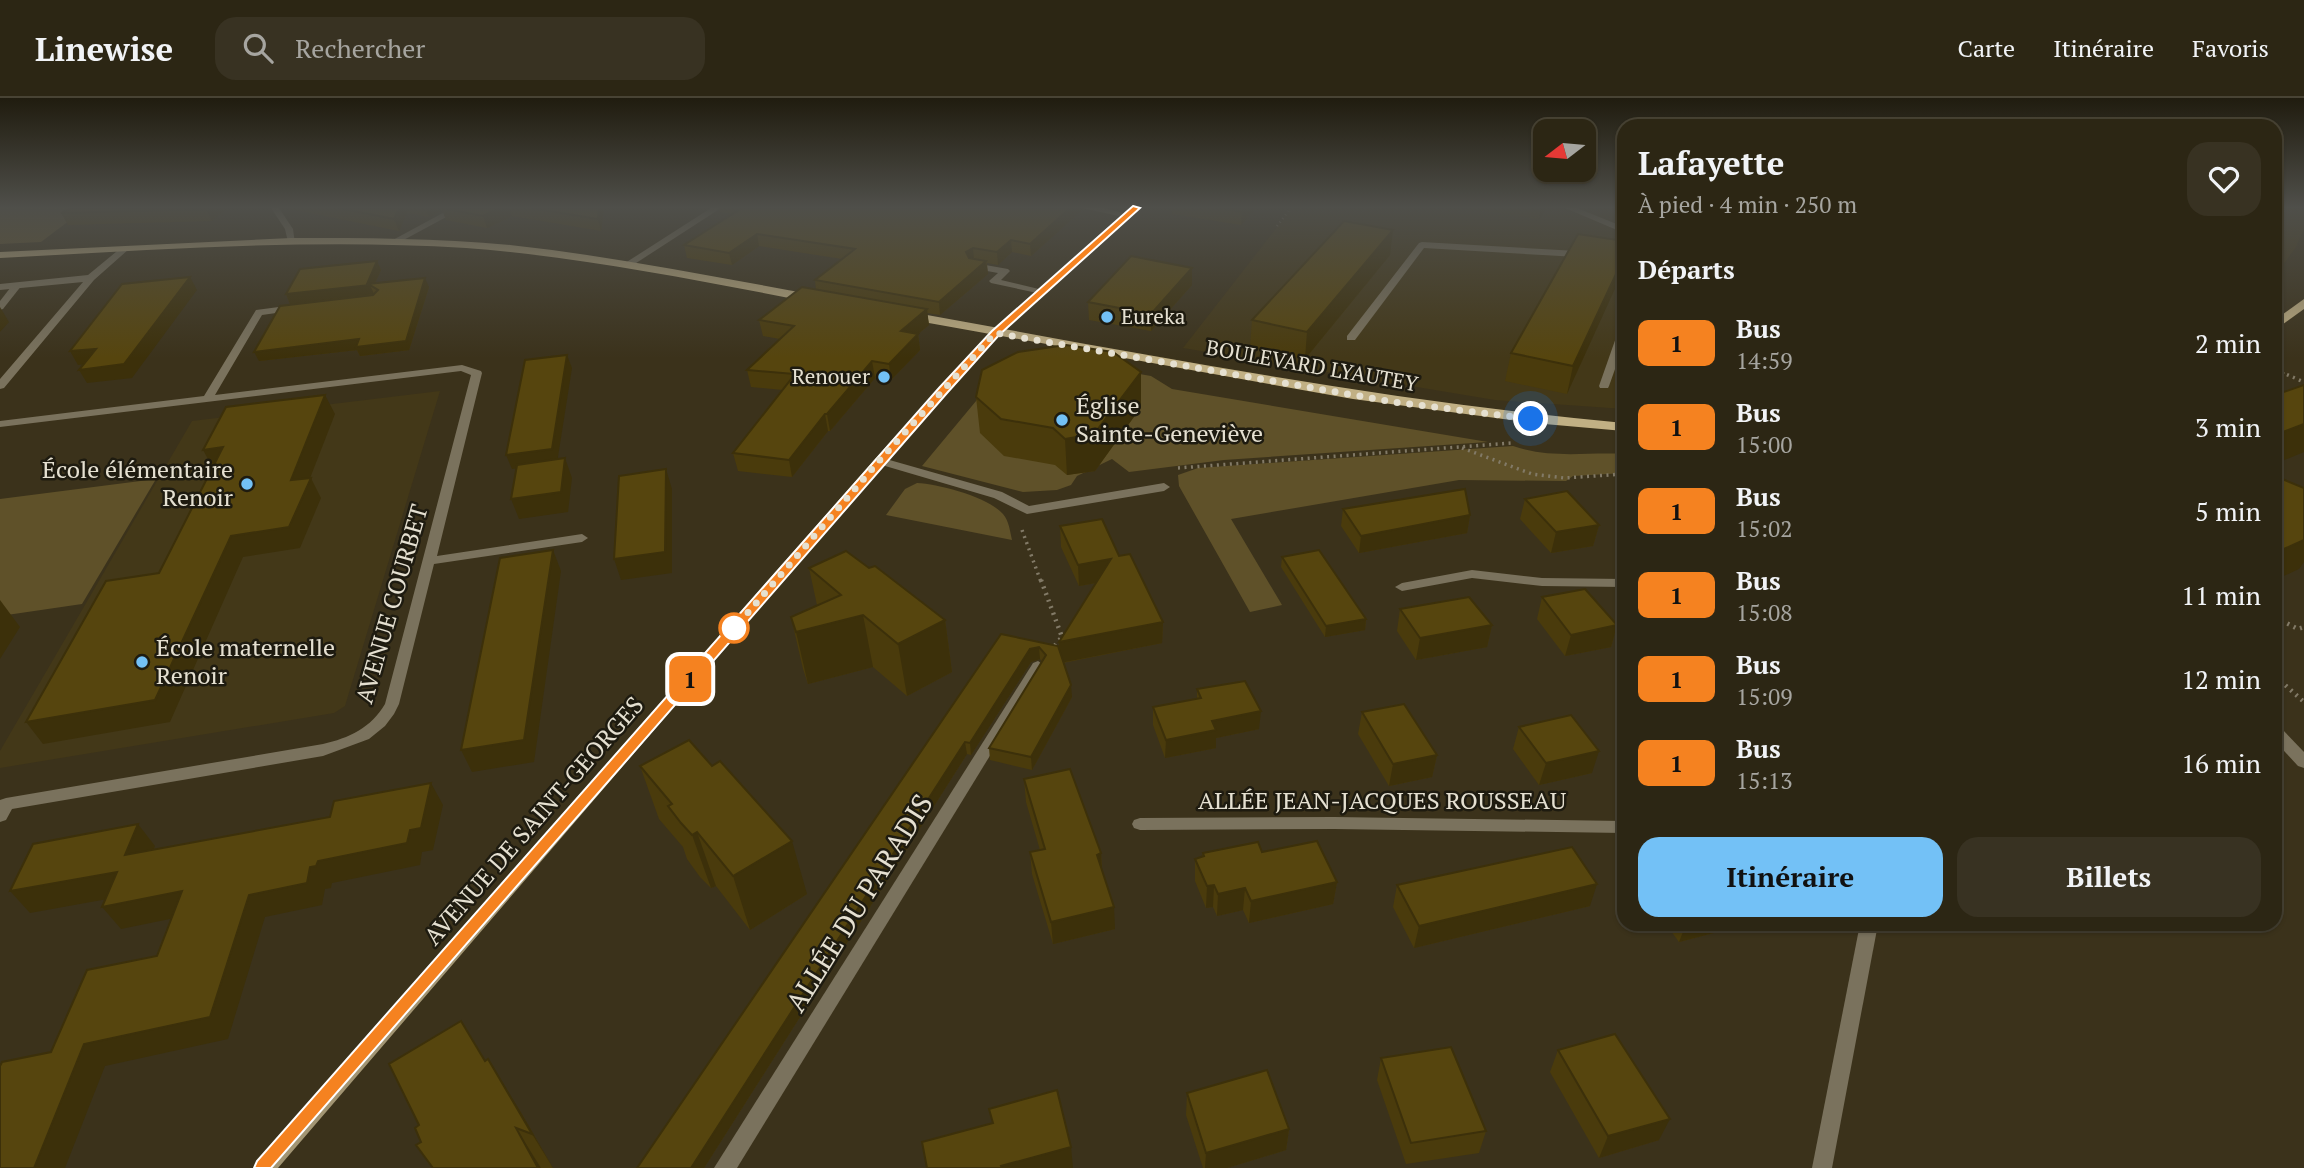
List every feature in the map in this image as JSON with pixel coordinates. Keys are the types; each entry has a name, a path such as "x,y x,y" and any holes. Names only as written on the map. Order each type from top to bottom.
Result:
{"main road":[{"path":"578,258 827,301"},
{"name":"AVENUE DE SAINT-GEORGES","path":"264,1168 879,461 995,333 1080,258"},
{"path":"2282,320 2304,303"},
{"name":"BOULEVARD LYAUTEY","path":"894,313 1394,402 1484,414 1617,426"}],"street":[{"path":"0,386 91,278 115,258"},
{"path":"627,265 638,258"},
{"path":"1351,338 1412,258"},
{"path":"974,266 1005,271 994,281 1042,291"},
{"path":"0,287 91,278"},
{"path":"0,307 17,285"},
{"path":"208,398 259,312 310,307"},
{"path":"1604,386 1617,349"},
{"name":"AVENUE COURBET","path":"0,424 462,368 477,373 392,704 384,719 370,733 323,750 6,804 0,816"},
{"path":"879,461 998,495 1027,510 1164,487"},
{"path":"429,561 582,538"},
{"path":"1402,587 1472,574 1542,582 1617,583"},
{"name":"ALLÉE DU PARADIS","path":"725,1168 1038,666"},
{"path":"2282,738 2304,762"},
{"name":"ALLÉE JEAN-JACQUES ROUSSEAU","path":"1140,824 1334,823 1617,827"},
{"path":"1822,1168 1868,931"}],"path":[{"path":"2282,373 2304,382"},
{"path":"1146,490 1154,476 1178,468 1231,461 1520,442"},
{"path":"1457,447 1532,474 1564,478 1617,474"},
{"path":"1027,510 1021,528 1062,637 1038,666"},
{"path":"2282,621 2298,629 2304,627"},
{"path":"2282,682 2304,702"}],"shaded area":[{"path":"1253,258 1617,258 1617,409 1495,400 1183,348"},
{"path":"1047,358 1151,376 1172,389 1488,442 1224,460 1129,472 1112,459 1077,476 1071,485 1057,490 1023,492 922,466 1001,371"},
{"path":"440,391 345,706 334,713 0,768 0,751 192,421"},
{"path":"1513,446 1554,454 1617,454 1617,473 1573,476 1566,481 1459,480 1231,519 1282,605 1250,612 1179,486 1178,475 1198,468"},
{"path":"156,479 82,604 0,616 0,499"},
{"path":"917,483 963,492 996,508 1007,520 1012,540 886,515 905,489"}],"building":[{"path":"843,258 969,258 986,261 939,302 815,280"},
{"path":"1129,258 1192,268 1151,314 1088,302"},
{"path":"1310,258 1369,258 1307,332 1252,320"},
{"path":"1565,258 1617,258 1617,272 1573,366 1511,353"},
{"path":"377,261 367,284 425,278 406,341 356,347 359,339 254,352 280,306 373,295 378,290 370,285 286,294 300,269"},
{"path":"190,277 124,364 79,370 96,349 70,351 122,284"},
{"path":"802,287 927,309 901,331 918,334 889,364 872,361 789,460 733,453 795,374 747,370 794,326 759,320"},
{"path":"1066,345 1113,352 1141,372 1094,434 1065,439 1053,428 1001,419 976,397 982,370 1018,352"},
{"path":"567,355 552,449 506,455 525,360"},
{"path":"2304,385 2304,424 2282,432 2282,393"},
{"path":"325,395 291,480 311,478 289,527 231,536 155,700 26,722 106,581 159,573 223,447 203,450 226,407"},
{"path":"565,458 561,492 511,499 517,465"},
{"path":"666,469 665,552 614,559 619,476"},
{"path":"2282,479 2304,488 2304,540 2282,550"},
{"path":"1465,489 1470,515 1361,536 1343,509"},
{"path":"1567,491 1599,525 1556,532 1525,499"},
{"path":"1102,519 1119,556 1130,554 1163,622 1059,642 1111,559 1078,565 1060,526"},
{"path":"553,550 524,740 461,750 500,558"},
{"path":"1319,550 1366,619 1326,626 1282,557"},
{"path":"846,551 869,568 875,566 945,620 898,644 863,615 796,632 791,617 841,595 809,568"},
{"path":"1585,589 1617,625 1571,635 1542,597"},
{"path":"1469,597 1492,625 1420,638 1400,609"},
{"path":"1001,634 1058,646 1071,685 1031,757 989,748 1046,655 1039,647 1030,649 970,743 965,742 691,1168 637,1168"},
{"path":"1245,681 1261,711 1212,721 1216,730 1166,740 1153,707 1201,698 1197,689"},
{"path":"1404,704 1437,755 1393,764 1362,712"},
{"path":"1571,715 1599,751 1546,763 1519,727"},
{"path":"689,740 712,766 720,761 792,841 733,876 697,832 692,835 681,823 668,806 672,804 640,766"},
{"path":"1070,769 1101,853 1097,855 1114,907 1051,922 1030,852 1045,849 1024,779"},
{"path":"431,783 421,828 410,830 407,843 318,861 316,866 310,867 307,883 249,895 210,1017 84,1044 34,1168 0,1168 2,1062 51,1052 87,970 157,956 182,891 102,907 117,872 10,891 33,844 138,824 125,855 330,817 334,801"},
{"path":"1317,841 1337,882 1251,901 1245,888 1218,894 1214,885 1207,886 1195,859 1204,856 1203,853 1258,842 1262,852"},
{"path":"1572,847 1597,884 1419,926 1397,885"},
{"path":"461,1021 485,1061 488,1059 532,1134 516,1128 538,1168 433,1168 416,1145 421,1142 415,1128 419,1125 389,1064"},
{"path":"1615,1034 1670,1119 1608,1136 1558,1050"},
{"path":"1451,1047 1486,1131 1411,1143 1381,1058"},
{"path":"1267,1070 1289,1129 1206,1153 1187,1093"},
{"path":"1057,1090 1071,1147 1001,1166 1002,1168 927,1168 922,1142 993,1123 989,1109"}],"bus line":[{"name":"1","path":"264,1168 879,461 995,333 1079,258"}],"place":[{"name":"Eureka","path":"1107,317"},
{"name":"Renouer","path":"884,377"},
{"name":"Église Sainte-Geneviève","path":"1062,420"},
{"name":"École élémentaire Renoir","path":"247,484"},
{"name":"École maternelle Renoir","path":"142,662"}],"route":[{"path":"734,628 733,630 879,461 995,333 1394,402 1531,419"}]}
